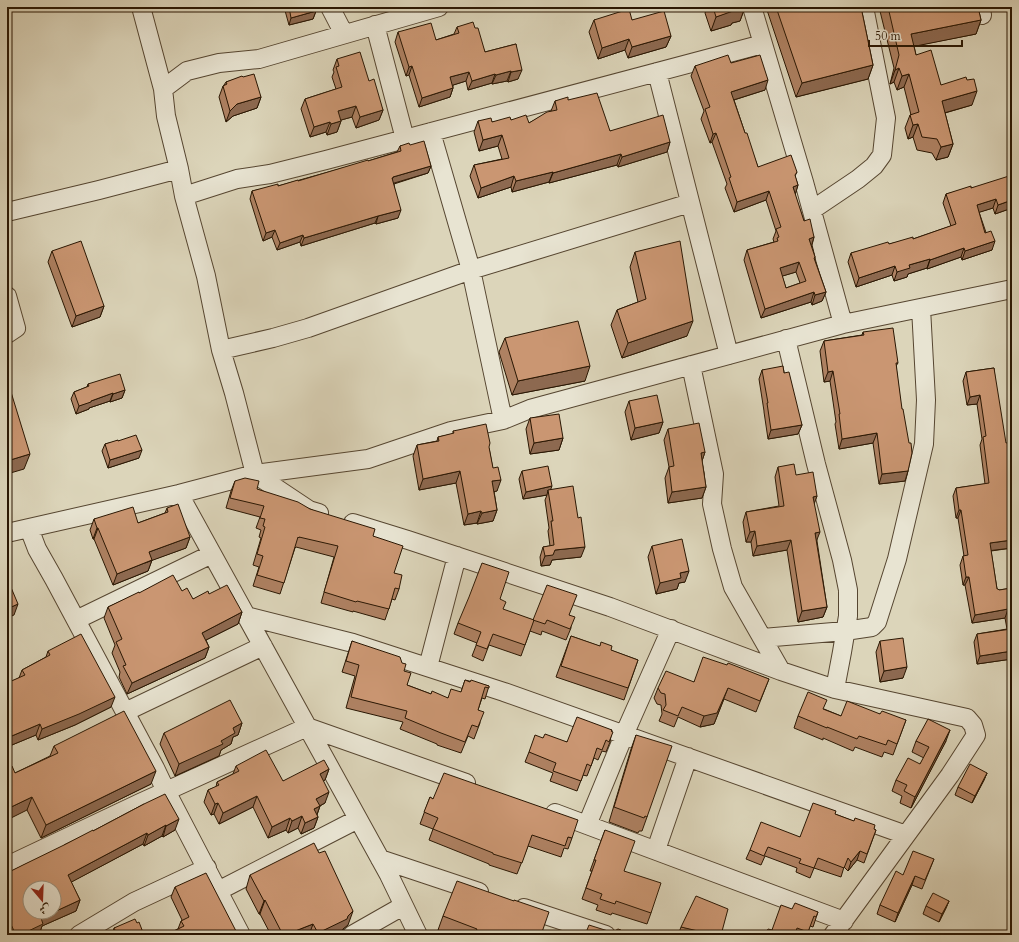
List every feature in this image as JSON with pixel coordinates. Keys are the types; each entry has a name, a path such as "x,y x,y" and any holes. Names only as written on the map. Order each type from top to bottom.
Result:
{"street":[{"path":"141,7 162,89 166,116 184,196 206,276 221,350 255,474 309,510 457,556 610,607 781,671 835,689 967,718 973,726 976,735 950,775 833,935"},
{"path":"330,7 344,34"},
{"path":"162,89 187,71 219,63 259,59 440,7"},
{"path":"752,7 812,210 843,324"},
{"path":"812,210 858,179 874,166 882,155 886,118 864,7"},
{"path":"375,25 405,139"},
{"path":"184,196 237,180 270,174 763,44"},
{"path":"657,72 729,355"},
{"path":"431,132 471,270 503,420"},
{"path":"7,212 179,169"},
{"path":"221,350 308,328 471,270 690,203"},
{"path":"7,533 178,494 255,474 368,459 451,431 503,420 530,410 786,339 843,324 1012,289"},
{"path":"7,296 16,328 7,334"},
{"path":"762,638 845,631 872,627 877,622 897,559 924,444 926,400 921,308"},
{"path":"786,339 816,464 842,560 848,590 848,616 835,689"},
{"path":"691,365 714,474 712,504 722,549 733,586 781,671"},
{"path":"178,494 380,859 418,935"},
{"path":"29,528 37,549 54,578 155,768 241,935"},
{"path":"76,620 212,554"},
{"path":"428,668 457,556"},
{"path":"246,616 353,643 512,695 906,835"},
{"path":"587,825 624,735 671,629"},
{"path":"125,712 263,646"},
{"path":"7,866 140,803 307,727 484,789"},
{"path":"656,850 688,758"},
{"path":"543,809 844,921"},
{"path":"218,891 358,819"},
{"path":"380,859 606,935"},
{"path":"79,935 134,902 207,868"},
{"path":"352,935 403,906"}],"building":[{"path":"289,7 315,7 316,11 291,18"},
{"path":"713,7 743,7 716,17"},
{"path":"776,7 861,7 873,65 802,83"},
{"path":"888,7 978,7 981,20 911,34 916,55 931,50 941,85 966,77 967,80 974,79 977,91 942,101 953,144 941,147 937,139 922,137 918,124 913,125 910,115 919,112 909,74 902,76 899,68 895,70 899,55"},
{"path":"629,9 632,20 664,11 671,36 632,47 629,39 602,48 594,20"},
{"path":"473,22 475,28 478,28 485,52 516,44 522,70 495,74 472,81 469,72 450,77 453,88 422,98 412,66 409,67 398,32 431,23 436,40 459,33 457,27"},
{"path":"360,52 369,81 374,79 383,110 360,117 356,106 338,111 341,121 331,124 330,122 314,127 305,99 342,87 336,67 339,66 337,59"},
{"path":"728,55 731,63 760,55 768,80 731,92 758,167 791,155 797,172 795,175 798,185 793,187 804,221 810,219 814,237 809,239 826,292 815,295 814,292 765,309 747,250 778,241 777,238 779,237 776,229 781,227 769,191 737,202 729,178 731,177 716,133 713,134 705,109 710,107 695,66","holes":["799,262 806,281 786,288 780,268"]},
{"path":"254,74 261,97 237,104 230,111 223,86 227,84 226,82 242,76"},
{"path":"597,93 610,131 663,115 670,142 622,157 621,154 553,173 516,181 514,176 481,188 474,165 509,158 502,135 483,140 478,121 491,118 492,122 510,117 511,120 526,115 529,123 547,112 557,110 555,101 568,97 568,100"},
{"path":"424,141 431,166 392,178 401,210 304,238 303,235 280,243 275,230 266,233 252,191 278,184 278,186 298,181 368,161 401,151 400,146"},
{"path":"1009,176 1012,185 1012,200 998,205 996,199 977,205 985,233 991,231 995,241 965,251 964,248 930,260 909,265 910,268 897,272 895,266 859,278 851,253 888,242 889,244 913,237 913,239 956,224 946,194"},
{"path":"81,241 104,306 76,316 52,251"},
{"path":"680,241 693,321 628,343 617,310 646,299 635,252"},
{"path":"578,321 590,366 518,381 505,338"},
{"path":"893,328 902,409 909,443 911,443 912,453 908,471 882,474 877,433 842,439 840,414 833,371 828,372 824,341 864,335 863,332"},
{"path":"783,366 784,373 789,372 802,425 771,430 762,370"},
{"path":"994,368 1006,443 1012,442 1012,497 1008,516 1012,515 1012,540 990,543 997,589 1012,588 1012,651 980,656 977,634 1011,629 1008,609 975,615 969,577 966,577 963,556 968,555 956,488 989,483 983,437 986,436 980,395 970,397 966,372"},
{"path":"120,374 125,390 79,406 74,392 89,386 88,384"},
{"path":"7,379 30,454 7,461"},
{"path":"657,395 663,422 635,428 629,401"},
{"path":"559,414 563,438 534,443 530,418"},
{"path":"699,423 705,452 701,453 706,487 672,492 669,467 674,466 668,429"},
{"path":"486,424 493,468 498,467 501,480 492,481 497,510 468,514 460,471 423,479 417,445 439,441 438,437 454,433 453,431"},
{"path":"136,435 142,450 110,460 105,444"},
{"path":"794,464 796,475 813,472 817,496 813,497 820,532 815,533 827,607 802,611 791,540 757,546 755,531 750,532 746,512 784,506 778,467"},
{"path":"548,466 552,486 526,492 522,471"},
{"path":"245,478 259,481 257,489 298,502 310,509 375,529 373,536 403,546 394,573 402,575 399,589 395,588 389,609 356,602 324,592 338,546 298,537 284,583 257,575 263,556 257,554 265,527 263,526 265,519 260,518 264,506 230,498 235,481"},
{"path":"573,486 578,518 581,517 585,547 555,550 553,555 545,556 543,547 554,545 551,521 553,521 548,490"},
{"path":"178,504 190,537 149,552 152,560 117,574 94,519 133,507 138,523 168,512 167,508"},
{"path":"682,539 689,571 680,573 681,578 660,583 652,546"},
{"path":"482,563 509,572 500,599 506,602 503,609 534,620 525,645 493,634 487,649 476,645 481,632 458,623"},
{"path":"173,575 182,591 187,588 193,599 208,591 209,594 227,585 242,612 202,633 209,647 132,683 123,666 126,665 116,642 122,639 108,607"},
{"path":"7,578 18,604 7,609"},
{"path":"547,585 577,595 569,615 575,617 570,629 547,620 545,624 533,620"},
{"path":"81,634 115,697 42,729 40,724 7,738 7,683 25,675 22,670 50,655 48,651"},
{"path":"571,636 600,646 601,642 612,646 611,650 638,660 628,688 561,666"},
{"path":"903,638 907,667 884,671 880,641"},
{"path":"352,641 400,657 402,663 406,664 404,671 411,673 407,685 431,694 432,691 448,698 451,689 461,692 465,680 470,682 471,680 489,686 489,688 485,687 478,710 484,712 478,727 472,725 465,742 405,718 407,711 351,697 359,665 346,661"},
{"path":"703,657 727,665 728,663 769,679 760,701 728,688 717,713 704,716 682,707 678,716 663,710 666,705 665,694 661,693 658,688 666,671 694,682"},
{"path":"808,692 827,700 823,709 841,716 847,701 880,714 882,711 906,720 897,744 888,740 886,745 859,736 857,739 798,716"},
{"path":"230,700 242,723 233,728 235,733 221,741 223,744 179,764 164,733"},
{"path":"124,711 156,771 46,825 32,797 7,809 7,769 12,766 15,773 58,753 54,746"},
{"path":"577,717 612,730 611,731 613,732 609,742 606,740 602,750 597,748 591,766 587,764 581,781 553,771 556,763 529,752 535,735 543,738 545,734 567,742"},
{"path":"928,719 950,730 915,797 904,791 907,785 896,780 908,758 920,764 929,747 916,741"},
{"path":"636,735 672,746 647,817 645,816 644,818 614,807"},
{"path":"266,750 283,781 324,760 329,769 320,774 329,792 316,799 320,806 314,809 318,817 305,823 302,816 292,821 290,818 272,827 257,796 223,813 218,803 215,804 208,790 219,785 217,782 239,771 236,766"},
{"path":"970,764 987,773 975,796 958,787"},
{"path":"444,773 578,820 572,838 568,837 565,846 532,835 522,863 493,854 433,829 438,818 424,812 430,797 433,799"},
{"path":"165,794 179,819 148,835 147,833 68,875 80,900 62,908 62,880 22,880 22,920 42,920 43,924 20,935 16,935 7,916 7,873"},
{"path":"813,803 836,811 835,814 854,821 855,818 875,825 874,829 876,830 867,854 860,851 851,862 848,858 844,868 818,858 814,868 799,863 801,859 768,847 764,856 750,850 761,822 800,837"},
{"path":"605,830 635,841 624,871 661,883 651,913 616,901 615,904 600,899 602,894 586,888"},
{"path":"314,843 319,853 325,851 353,911 347,919 318,933 313,924 283,935 250,875"},
{"path":"913,851 934,859 925,880 915,876 898,913 880,905 896,871 903,875"},
{"path":"206,873 236,931 226,935 166,935 184,926 181,921 189,917 175,887"},
{"path":"457,881 549,912 541,935 474,935 477,929 443,916"},
{"path":"933,893 949,901 942,914 926,906"},
{"path":"696,896 728,909 721,935 681,927"},
{"path":"795,903 818,912 816,917 814,916 808,932 797,928 795,935 765,935 768,929 772,930 781,905 792,909"},
{"path":"135,919 137,923 139,922 144,935 114,935 117,934 114,928"},
{"path":"589,925 613,932 618,929 621,930 619,935 585,935"}]}
